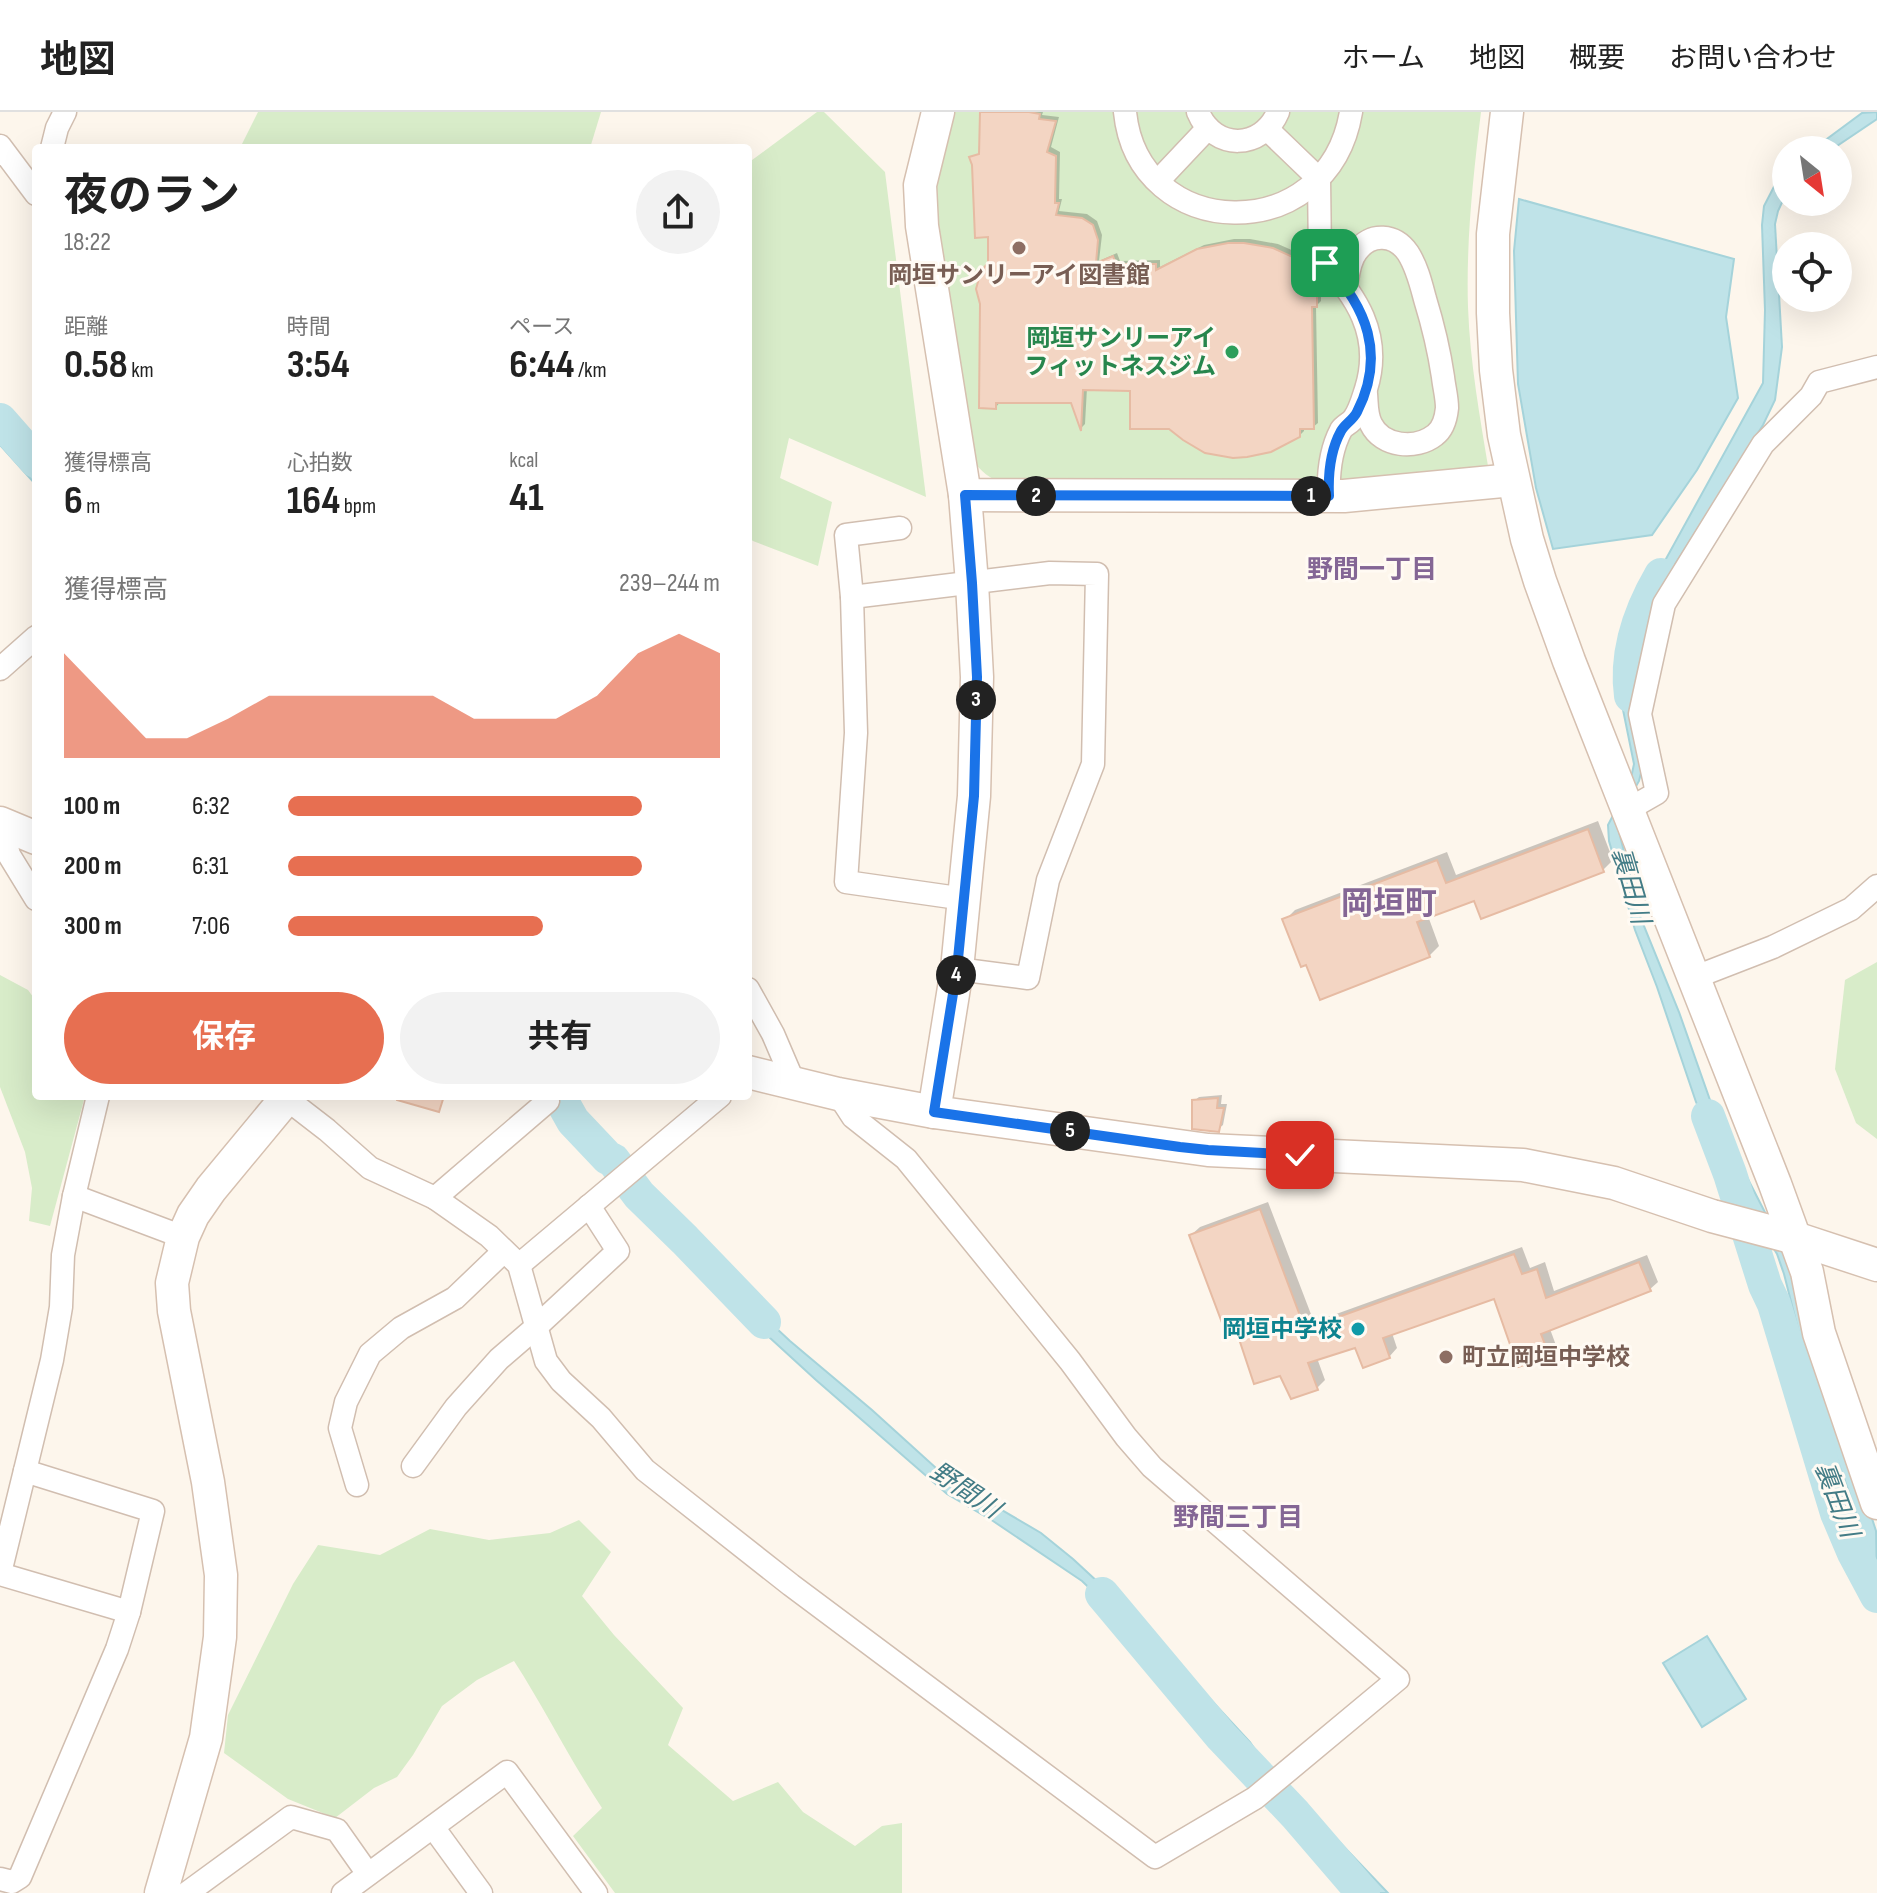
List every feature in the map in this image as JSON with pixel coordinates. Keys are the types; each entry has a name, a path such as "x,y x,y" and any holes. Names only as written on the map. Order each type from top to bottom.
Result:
{"street":[{"path":"53,144 65,112"},
{"path":"934,1112 965,899 975,781 977,677 965,495 922,226 920,185 938,112"},
{"path":"1125,112 1137,153 1158,181 1175,195 1195,205 1239,213 1261,211 1282,204 1319,179 1341,147 1351,112"},
{"path":"1507,112 1493,234 1496,370 1513,480 1540,581 1795,1238 1807,1272 1819,1333 1876,1492"},
{"path":"1158,181 1203,120 1218,136 1231,141 1256,137 1272,121 1319,179 1320,257 1356,302 1371,340 1372,361 1366,388 1354,417 1342,428 1333,454 1329,496"},
{"path":"0,146 32,189"},
{"path":"1346,286 1350,265 1357,251 1369,240 1386,237 1403,247 1408,254 1421,285 1442,366 1447,407 1439,433 1415,444 1387,440 1372,426 1366,388"},
{"path":"1629,809 1657,793 1640,714 1664,604 1763,444 1811,396 1819,382 1877,367"},
{"path":"965,495 1329,496 1513,480"},
{"path":"900,528 846,535 852,597 856,733 846,882 965,899"},
{"path":"852,597 1050,573 1097,574 1093,764 1048,880 1028,978 957,969"},
{"path":"0,669 32,641"},
{"path":"1,823 32,836"},
{"path":"1,823 9,855 32,892"},
{"path":"1693,978 1773,947 1851,909 1877,886"},
{"path":"752,996 773,1034 794,1083"},
{"path":"752,1073 838,1094 934,1112 1208,1150 1523,1165 1614,1183 1877,1265"},
{"path":"290,1100 370,1168 435,1198 489,1236 511,1258 546,1361 645,1470 791,1585 1155,1857 1255,1798 1398,1679 1152,1467 906,1159 853,1117 838,1094"},
{"path":"97,1100 63,1255 61,1307 52,1360 0,1574 129,1612"},
{"path":"161,1893 206,1738 220,1637 221,1575 208,1482 174,1311 172,1283 183,1237 193,1215 284,1100"},
{"path":"435,1198 547,1100"},
{"path":"357,1485 340,1428 346,1402 370,1354 401,1328 455,1298 589,1206 715,1100"},
{"path":"74,1196 183,1237"},
{"path":"413,1466 456,1407 499,1359 618,1251 589,1206"},
{"path":"0,1879 12,1882 20,1877 117,1649 153,1511 25,1471"},
{"path":"343,1893 507,1772 596,1893"},
{"path":"187,1893 291,1817 337,1830 368,1874"},
{"path":"433,1827 481,1893"}],"green space":[{"path":"258,112 601,112 591,144 242,144"},
{"path":"817,112 824,112 885,172 926,497 789,438 780,478 832,502 818,566 752,540 752,160"},
{"path":"949,112 1481,112 1469,234 1468,307 1473,369 1489,472 1361,485 1005,484 990,477 972,459 931,205"},
{"path":"1877,962 1877,1139 1856,1123 1835,1069 1845,980"},
{"path":"0,975 28,990 32,996 32,1100 84,1100 50,1226 29,1221 32,1188 25,1152 0,1087"},
{"path":"579,1520 611,1552 582,1596 683,1708 668,1745 733,1801 778,1782 803,1812 855,1846 882,1826 902,1823 902,1893 615,1893 573,1836 602,1808 514,1661 477,1680 442,1706 397,1777 374,1788 335,1818 288,1799 224,1753 228,1715 293,1584 318,1545 380,1555 430,1529 489,1540 550,1533"}],"water":[{"path":"1877,112 1877,119 1852,136 1831,136 1862,113"},
{"name":"裏田川","path":"1772,191 1772,216 1777,216 1775,232 1772,232 1772,312 1780,312 1782,347 1775,400 1763,425 1657,593 1633,690 1634,716 1643,765 1618,828 1635,904 1679,1012 1716,1117 1790,1261 1876,1531 1877,1579 1817,1404 1777,1254 1746,1202 1696,1102 1635,930 1609,841 1608,825 1630,783 1634,764 1621,700 1625,671 1638,636 1646,595 1763,383 1764,206"},
{"path":"1519,199 1734,259 1726,317 1738,398 1697,470 1652,535 1553,549 1536,488 1518,384 1514,251"},
{"path":"0,427 32,463 32,481 0,445"},
{"name":"野間川","path":"559,1100 567,1100 589,1130 637,1182 671,1230 716,1276 936,1468 1041,1533 1126,1608 1250,1742 1265,1764 1388,1893 1372,1893 1282,1800 1151,1647 1082,1581 947,1494 701,1275 586,1139"},
{"path":"1707,1636 1746,1699 1702,1727 1663,1663"}],"building":[{"path":"980,112 1029,112 1040,114 1039,119 1056,121 1047,152 1056,156 1055,203 1059,203 1056,215 1082,218 1093,225 1098,240 1096,263 1113,256 1116,264 1156,264 1156,270 1197,249 1244,243 1273,248 1308,264 1306,271 1317,277 1317,307 1312,307 1314,429 1300,429 1300,437 1271,452 1233,458 1205,453 1169,429 1130,429 1130,391 1083,390 1081,431 1071,403 996,403 996,409 979,408 980,304 976,289 981,271 988,263 988,237 975,238 972,165 969,157 979,154"},
{"path":"1588,829 1604,872 1481,919 1474,901 1417,922 1430,957 1320,1000 1306,965 1301,967 1282,919 1437,860 1446,883"},
{"path":"1218,1098 1217,1108 1224,1108 1219,1132 1192,1129 1192,1100"},
{"path":"397,1100 443,1100 439,1112"},
{"name":"岡垣中学校","path":"1260,1209 1305,1329 1514,1254 1522,1274 1537,1269 1546,1298 1639,1262 1651,1291 1541,1334 1550,1357 1518,1367 1494,1299 1383,1338 1390,1358 1363,1368 1355,1348 1308,1363 1318,1390 1291,1399 1280,1376 1254,1384 1237,1333 1227,1336 1189,1235"}],"waterway":[{"name":"野間川","path":"0,420 32,456"},
{"name":"裏田川","path":"1631,696 1632,648 1647,603 1661,575"},
{"name":"野間川","path":"561,1100 573,1121 613,1160 639,1195 764,1322"},
{"name":"裏田川","path":"1708,1116 1774,1304 1837,1513 1877,1596"},
{"name":"野間川","path":"1102,1594 1221,1736 1295,1814 1363,1893"}],"place":[{"name":"岡垣サンリーアイ図書館","path":"1019,248"},
{"name":"岡垣サンリーアイ フィットネスジム","path":"1232,352"},
{"name":"岡垣中学校","path":"1358,1329"},
{"name":"町立岡垣中学校","path":"1446,1357"}],"district":[{"name":"野間一丁目","path":"1372,570"},
{"name":"岡垣町","path":"1389,904"},
{"name":"野間三丁目","path":"1238,1518"}],"route":[{"path":"1300,1155 1180,1147 934,1112 957,969 974,796 977,677 965,495 1329,496 1330,462 1342,428 1354,417 1360,405 1372,361 1371,340 1356,302 1325,263"}]}
